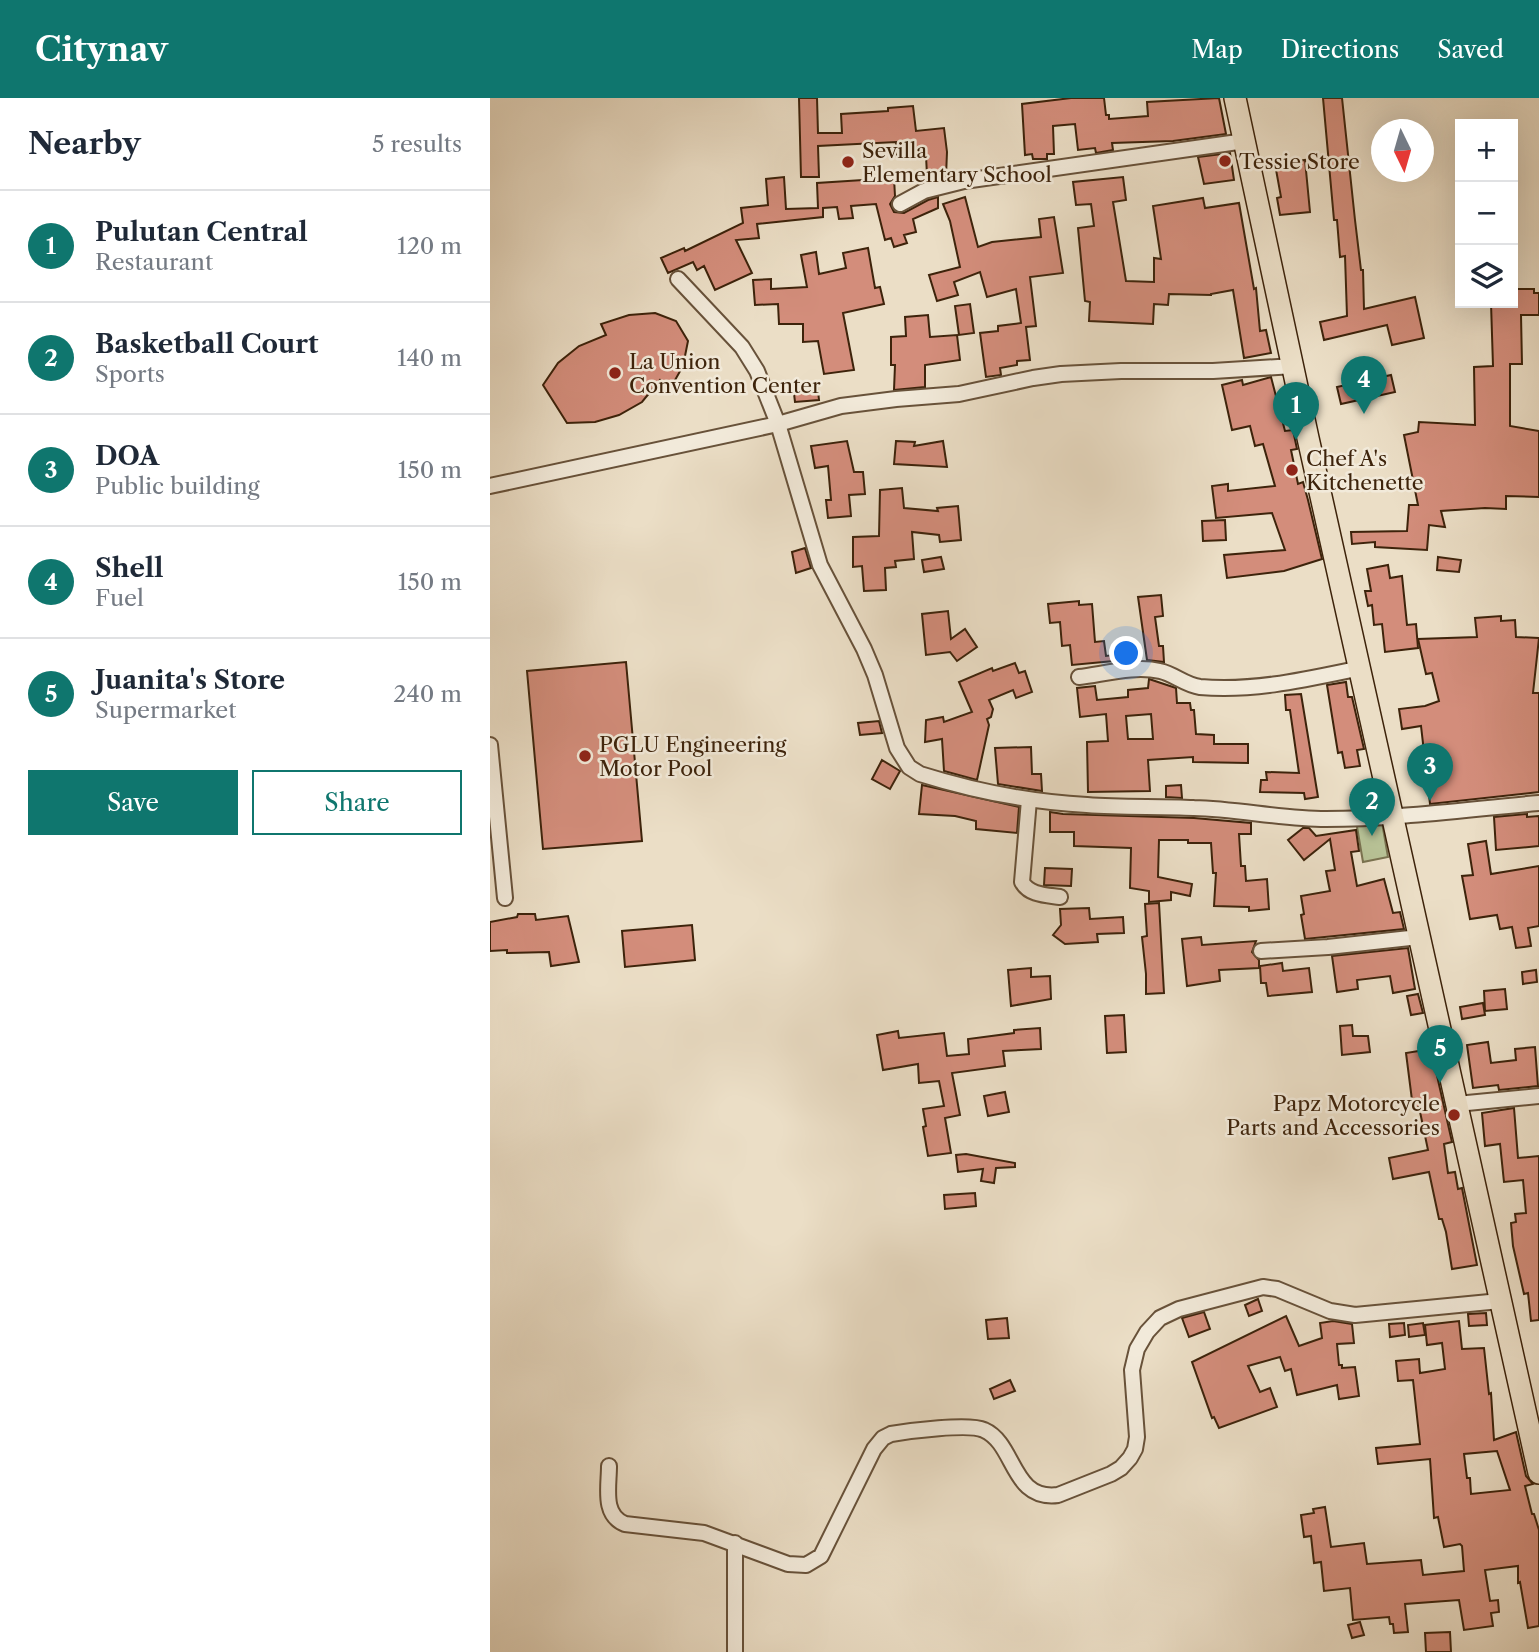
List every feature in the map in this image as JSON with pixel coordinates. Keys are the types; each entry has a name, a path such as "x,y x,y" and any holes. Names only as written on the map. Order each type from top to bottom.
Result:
{"highway":[{"path":"1235,98 1539,1473"}],"street":[{"path":"900,204 923,191 964,181 1245,141"},
{"path":"678,279 750,357 778,424 820,565 876,675 902,759 920,774 1029,800 1088,806 1194,807 1326,819 1539,803"},
{"path":"490,486 778,424 841,406 959,394 1060,374 1213,371 1294,366"},
{"path":"1079,677 1147,669 1165,672 1192,685 1229,688 1310,679 1360,668"},
{"path":"490,745 505,898"},
{"path":"1029,800 1022,881 1026,889 1035,893 1060,897"},
{"path":"1261,951 1419,937"},
{"path":"1457,1104 1539,1096"},
{"path":"609,1466 609,1510 617,1521 688,1529 735,1543 788,1564 806,1565 821,1556 874,1449 883,1438 902,1432 964,1428 984,1430 993,1436 1031,1490 1047,1497 1058,1495 1121,1468 1135,1449 1137,1437 1132,1370 1137,1349 1160,1318 1179,1309 1263,1287 1277,1289 1330,1311 1355,1315 1500,1301"},
{"path":"735,1543 735,1652"}],"green space":[{"path":"1380,811 1388,857 1363,862 1355,815"}],"building":[{"path":"799,98 817,98 818,133 842,133 841,114 888,111 888,108 913,106 916,131 944,128 946,176 927,175 926,156 897,159 896,142 818,146 819,177 801,177"},
{"path":"1071,98 1104,98 1109,119 1148,116 1147,102 1219,98 1226,134 1173,141 1112,143 1113,150 1096,153 1095,148 1078,150 1075,124 1053,126 1054,154 1047,154 1047,159 1033,159 1032,154 1025,155 1022,104"},
{"path":"1323,98 1342,98 1363,270 1364,309 1415,297 1424,338 1392,345 1387,325 1324,340 1320,322 1347,316 1345,256 1340,257 1337,220 1334,220"},
{"path":"1230,153 1234,180 1204,184 1198,157"},
{"path":"1305,160 1310,212 1280,215 1277,198 1281,197 1275,164"},
{"path":"784,177 786,209 818,208 817,183 894,178 895,196 890,204 894,212 904,213 938,197 938,208 913,219 916,232 904,235 907,243 894,247 891,238 885,240 876,204 851,206 853,218 839,219 837,207 823,208 823,217 757,224 759,238 736,240 752,273 715,290 704,266 697,270 693,262 668,273 661,258 684,248 685,251 743,223 741,208 768,205 766,179"},
{"path":"1123,177 1126,200 1113,202 1126,281 1154,282 1154,258 1161,259 1153,206 1203,198 1205,208 1239,203 1254,289 1256,288 1260,331 1266,330 1271,353 1244,358 1233,290 1211,295 1169,294 1168,305 1154,304 1153,324 1089,321 1090,302 1085,301 1078,228 1094,226 1091,204 1076,205 1073,182"},
{"path":"965,197 978,247 992,242 1041,237 1039,219 1054,217 1063,273 1030,277 1036,326 1026,327 1030,360 1017,361 1017,365 1000,368 1001,375 986,377 980,333 998,331 998,326 1021,323 1016,289 987,297 980,272 954,282 958,295 937,301 929,275 960,267 950,221 943,204"},
{"path":"868,248 875,288 880,287 884,304 843,313 854,370 824,374 818,341 803,342 803,324 779,324 778,304 755,305 753,280 771,279 771,289 807,287 801,255 816,252 819,274 846,268 843,253"},
{"path":"1518,289 1534,289 1534,293 1539,293 1539,315 1521,315 1522,364 1510,364 1510,426 1539,431 1539,497 1506,496 1506,509 1441,511 1445,527 1429,525 1427,550 1375,547 1375,542 1352,544 1351,532 1407,531 1409,505 1418,505 1404,435 1418,432 1419,422 1475,425 1474,367 1493,366 1491,308 1518,308"},
{"path":"970,304 974,333 959,335 955,306"},
{"name":"La Union Convention Center","path":"655,313 676,321 688,341 683,366 670,389 660,380 642,402 619,415 595,422 567,423 543,385 558,363 579,346 606,335 601,324 629,315"},
{"path":"928,315 930,337 957,335 960,360 925,365 925,387 894,390 895,365 891,365 891,337 906,336 905,317"},
{"path":"1391,375 1395,392 1341,404 1337,387"},
{"path":"1271,377 1285,431 1293,430 1297,449 1291,450 1298,484 1303,482 1322,559 1284,571 1227,578 1224,555 1285,550 1272,513 1216,518 1212,486 1228,484 1228,491 1275,486 1263,444 1255,446 1250,426 1232,430 1222,385 1242,380 1243,385"},
{"path":"817,382 819,400 795,402 793,385"},
{"path":"847,441 854,472 863,472 865,494 849,495 851,516 828,518 826,500 831,500 828,466 815,468 811,446"},
{"path":"896,441 915,442 914,446 943,441 947,467 894,464"},
{"path":"902,488 904,508 938,511 937,508 958,506 961,540 940,542 939,535 912,532 914,559 895,561 896,567 885,568 886,590 864,591 862,566 853,567 853,537 879,536 880,490"},
{"path":"1225,520 1226,540 1203,541 1202,521"},
{"path":"805,548 811,568 796,573 792,552"},
{"path":"941,557 944,569 924,572 922,560"},
{"path":"1438,557 1461,560 1459,572 1437,570"},
{"path":"1388,565 1390,578 1402,576 1407,625 1416,624 1418,648 1385,652 1382,624 1374,625 1372,605 1368,606 1365,591 1371,591 1367,569"},
{"path":"1161,595 1163,616 1155,617 1159,646 1163,646 1164,662 1147,660 1138,597"},
{"path":"1079,601 1079,605 1092,604 1095,642 1104,641 1106,656 1123,654 1124,660 1072,665 1070,645 1062,646 1060,622 1050,623 1048,604"},
{"path":"948,611 951,639 965,629 977,647 957,661 950,652 926,655 922,614"},
{"path":"1501,616 1501,621 1515,620 1516,637 1539,638 1533,693 1539,693 1539,792 1430,804 1421,726 1402,729 1399,709 1425,706 1439,701 1432,673 1426,674 1418,639 1477,637 1475,618"},
{"name":"PGLU Engineering Motor Pool","path":"626,662 642,841 543,849 527,671"},
{"path":"1015,663 1019,673 1025,671 1032,692 1016,698 1013,690 989,700 993,709 991,717 987,719 989,725 977,780 944,771 942,739 925,742 926,720 943,717 944,722 972,712 959,682 992,668 993,671"},
{"path":"1149,679 1176,688 1177,703 1190,703 1191,710 1194,710 1196,734 1214,735 1214,744 1248,744 1248,763 1193,762 1193,757 1148,760 1150,791 1088,792 1087,742 1108,741 1106,714 1080,717 1077,688 1095,686 1097,700 1128,697 1128,690 1148,688","holes":["1151,714 1153,739 1128,739 1126,716"]},
{"path":"1346,682 1364,749 1357,750 1360,766 1345,768 1342,752 1338,753 1327,685"},
{"path":"1301,694 1318,797 1305,799 1304,793 1260,792 1261,780 1267,780 1266,772 1299,773 1290,710 1286,710 1285,695"},
{"path":"879,721 882,733 860,735 858,723"},
{"path":"1031,747 1032,774 1041,774 1042,791 998,784 995,748"},
{"path":"882,760 900,771 890,789 872,779"},
{"path":"922,785 1019,807 1017,833 976,829 976,821 955,816 919,814"},
{"path":"1181,785 1182,798 1166,797 1166,786"},
{"path":"1367,793 1369,808 1354,809 1351,795"},
{"path":"1050,812 1251,823 1251,834 1239,834 1241,866 1245,866 1246,881 1267,879 1269,909 1249,911 1249,907 1214,906 1216,873 1213,873 1211,843 1188,843 1188,840 1159,840 1158,877 1192,884 1190,896 1171,892 1171,900 1149,902 1149,891 1130,888 1131,848 1074,846 1074,832 1050,832"},
{"path":"1527,814 1527,817 1539,816 1539,846 1496,850 1494,817"},
{"path":"1303,828 1309,828 1316,836 1356,830 1359,851 1351,852 1357,886 1384,879 1393,913 1400,912 1404,929 1305,939 1301,896 1330,891 1326,871 1335,870 1330,839 1304,860 1288,840"},
{"path":"1486,841 1491,874 1539,866 1539,926 1528,928 1531,946 1516,948 1512,927 1500,929 1497,915 1470,919 1462,876 1473,875 1468,844"},
{"path":"1045,868 1072,869 1071,886 1044,885"},
{"path":"1159,903 1164,993 1146,994 1142,937 1147,936 1145,904"},
{"path":"1089,908 1090,919 1123,917 1124,933 1097,934 1098,942 1065,944 1053,935 1061,925 1060,909"},
{"path":"518,914 535,914 536,920 568,916 579,962 551,966 549,952 490,951 490,922 517,917"},
{"path":"692,925 695,960 625,967 622,931"},
{"path":"1201,937 1202,945 1256,941 1252,952 1259,960 1259,968 1219,970 1220,981 1187,986 1182,939"},
{"path":"1408,948 1415,989 1393,993 1390,976 1357,980 1358,989 1337,992 1332,956"},
{"path":"1282,963 1283,971 1309,968 1312,992 1268,996 1266,983 1261,983 1260,966"},
{"path":"1031,968 1031,977 1050,976 1051,999 1011,1006 1008,970"},
{"path":"1536,970 1537,982 1523,984 1522,972"},
{"path":"1505,989 1507,1009 1485,1011 1484,991"},
{"path":"1418,994 1423,1013 1411,1015 1407,996"},
{"path":"1483,1003 1485,1015 1462,1019 1460,1007"},
{"path":"1124,1015 1126,1052 1107,1053 1105,1016"},
{"path":"1352,1025 1353,1036 1368,1036 1370,1052 1342,1055 1340,1026"},
{"path":"1040,1028 1041,1049 1003,1051 1005,1066 952,1073 960,1115 945,1118 951,1153 928,1156 923,1109 944,1106 939,1081 919,1083 918,1064 883,1070 877,1035 898,1031 899,1038 944,1033 947,1056 969,1054 968,1039"},
{"path":"1488,1042 1491,1063 1516,1060 1515,1049 1535,1047 1538,1086 1499,1090 1498,1085 1473,1088 1467,1045"},
{"path":"1431,1049 1452,1142 1444,1144 1448,1173 1455,1172 1458,1189 1462,1188 1477,1265 1452,1269 1446,1232 1442,1219 1439,1219 1429,1172 1393,1179 1389,1158 1428,1150 1419,1107 1413,1108 1406,1053"},
{"path":"1005,1092 1009,1112 988,1116 984,1096"},
{"path":"1514,1108 1518,1158 1539,1156 1539,1320 1531,1321 1528,1293 1524,1294 1513,1246 1511,1223 1516,1222 1515,1214 1526,1213 1523,1180 1504,1182 1500,1144 1485,1146 1482,1113"},
{"path":"966,1154 1015,1163 1015,1167 996,1168 994,1183 981,1181 983,1169 958,1172 956,1155"},
{"path":"975,1193 976,1206 945,1209 944,1195"},
{"path":"1258,1299 1262,1311 1249,1316 1245,1305"},
{"path":"1204,1312 1210,1329 1189,1337 1182,1318"},
{"path":"1486,1313 1487,1325 1469,1326 1468,1314"},
{"path":"1286,1316 1299,1346 1322,1338 1320,1323 1333,1321 1352,1324 1354,1343 1337,1344 1339,1365 1342,1365 1342,1368 1355,1367 1359,1396 1339,1399 1337,1385 1297,1395 1291,1369 1285,1371 1280,1357 1248,1366 1260,1392 1270,1388 1277,1407 1219,1428 1214,1417 1212,1418 1192,1362"},
{"path":"1007,1318 1009,1338 988,1339 986,1320"},
{"path":"1459,1321 1462,1349 1484,1348 1494,1440 1516,1432 1526,1476 1533,1484 1525,1486 1539,1530 1539,1626 1528,1628 1520,1582 1518,1583 1518,1566 1485,1570 1490,1601 1498,1600 1499,1612 1491,1613 1493,1626 1464,1630 1459,1600 1405,1604 1408,1632 1394,1633 1389,1617 1353,1620 1350,1588 1324,1591 1321,1562 1314,1563 1311,1536 1304,1537 1301,1515 1314,1513 1313,1509 1325,1507 1331,1547 1364,1543 1367,1564 1421,1560 1423,1575 1464,1571 1462,1546 1460,1544 1444,1547 1438,1517 1434,1518 1430,1459 1378,1464 1376,1448 1420,1444 1413,1380 1398,1381 1396,1361 1419,1359 1420,1373 1445,1369 1442,1343 1427,1345 1425,1325","holes":["1497,1451 1510,1490 1471,1494 1464,1454"]},
{"path":"1404,1323 1405,1335 1390,1337 1389,1324"},
{"path":"1423,1323 1425,1335 1409,1337 1408,1325"},
{"path":"1010,1380 1015,1391 994,1399 990,1389"},
{"path":"1360,1622 1364,1635 1352,1638 1348,1625"},
{"path":"1450,1632 1451,1652 1426,1652 1425,1633"}],"place":[{"name":"Tessie Store","path":"1225,161"},
{"name":"Sevilla Elementary School","path":"848,162"},
{"name":"La Union Convention Center","path":"615,373"},
{"name":"Shell","path":"1364,414"},
{"name":"Pulutan Central","path":"1296,440"},
{"name":"Chef A's Kitchenette","path":"1292,470"},
{"name":"PGLU Engineering Motor Pool","path":"585,756"},
{"name":"DOA","path":"1430,801"},
{"name":"Basketball Court","path":"1372,836"},
{"name":"Juanita's Store","path":"1440,1083"},
{"name":"Papz Motorcycle Parts and Accessories","path":"1454,1115"}]}
